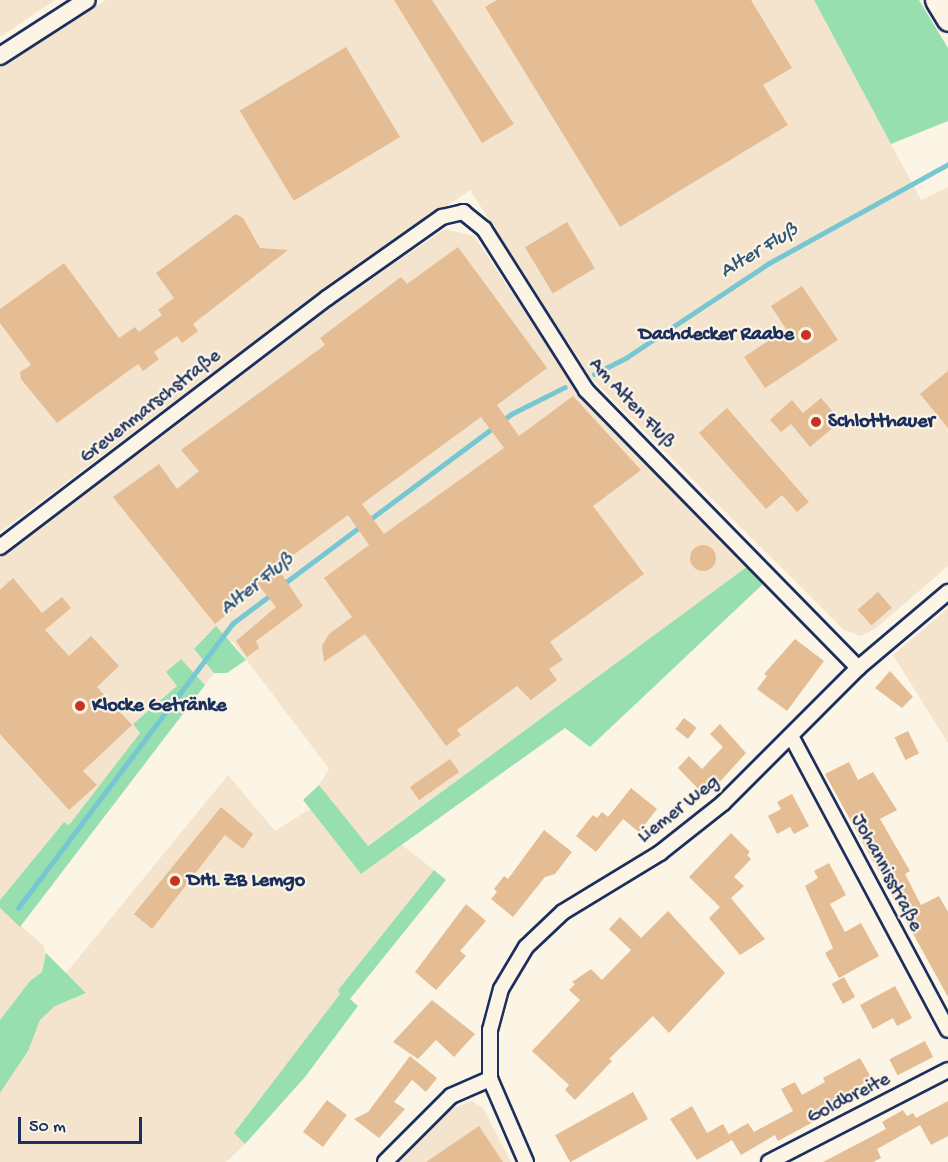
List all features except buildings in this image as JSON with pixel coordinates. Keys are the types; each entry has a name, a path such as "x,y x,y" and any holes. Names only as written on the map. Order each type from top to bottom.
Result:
{"main road":[{"path":"936,0 948,20"}],"street":[{"path":"0,56 87,0"},
{"name":"Am Alten Fluß","path":"327,298 442,217 463,212 484,229 586,390 858,668"},
{"name":"Grevenmarschstraße","path":"0,547 327,298"},
{"name":"Liemer Weg","path":"526,1162 517,1149 490,1079 491,1021 501,989 526,947 563,912 660,853 723,803 858,668 948,592"},
{"name":"Johannisstraße","path":"790,736 948,1030"},
{"name":"Goldbreite","path":"769,1162 948,1070"},
{"path":"385,1162 451,1096 490,1079"}],"shaded area":[{"path":"0,0 55,0 0,37"},
{"path":"106,0 814,0 921,200 948,187 948,566 875,629 861,636 844,630 591,378 470,190 317,295 0,532 0,67"},
{"path":"445,229 474,236 578,392 748,566 367,846 319,785 329,769 233,642 202,637 204,640 194,649 214,673 205,685 181,659 166,672 177,686 133,724 141,733 68,826 64,822 0,900 0,558 333,305"},
{"path":"948,608 948,743 893,655"},
{"path":"228,775 275,831 310,809 361,874 402,845 434,870 338,990 340,994 234,1133 245,1144 226,1162 0,1162 0,1093 28,1051 40,1020 55,1006 86,993 66,973"},
{"path":"0,908 43,945 47,957 42,972 30,981 0,1020"},
{"path":"472,1101 483,1108 511,1162 400,1162 451,1109"}],"green space":[{"path":"814,0 919,0 948,48 948,121 891,144"},
{"path":"748,566 765,582 590,747 565,728 361,874 303,800 319,785 368,846"},
{"path":"216,626 246,660 227,673 214,673 194,649"},
{"path":"181,659 205,685 20,927 0,908 0,900 64,822 69,825 140,733 133,724 177,686 166,672"},
{"path":"434,870 446,880 350,999 358,1006 305,1077 245,1144 234,1133 340,994 338,990"},
{"path":"46,953 86,993 55,1006 40,1020 28,1051 0,1093 0,1020 30,981 42,972"}],"waterway":[{"name":"Alter Fluß","path":"594,374 627,357 769,263 948,164"},
{"name":"Alter Fluß","path":"369,520 511,414 565,387"},
{"name":"Alter Fluß","path":"282,585 361,526"},
{"name":"Alter Fluß","path":"18,908 233,623 273,593"}],"place":[{"name":"Dachdecker Raabe","path":"806,335"},
{"name":"Schlotthauer","path":"816,422"},
{"name":"Klocke Getränke","path":"80,706"},
{"name":"DHL ZB Lemgo","path":"175,881"}]}
